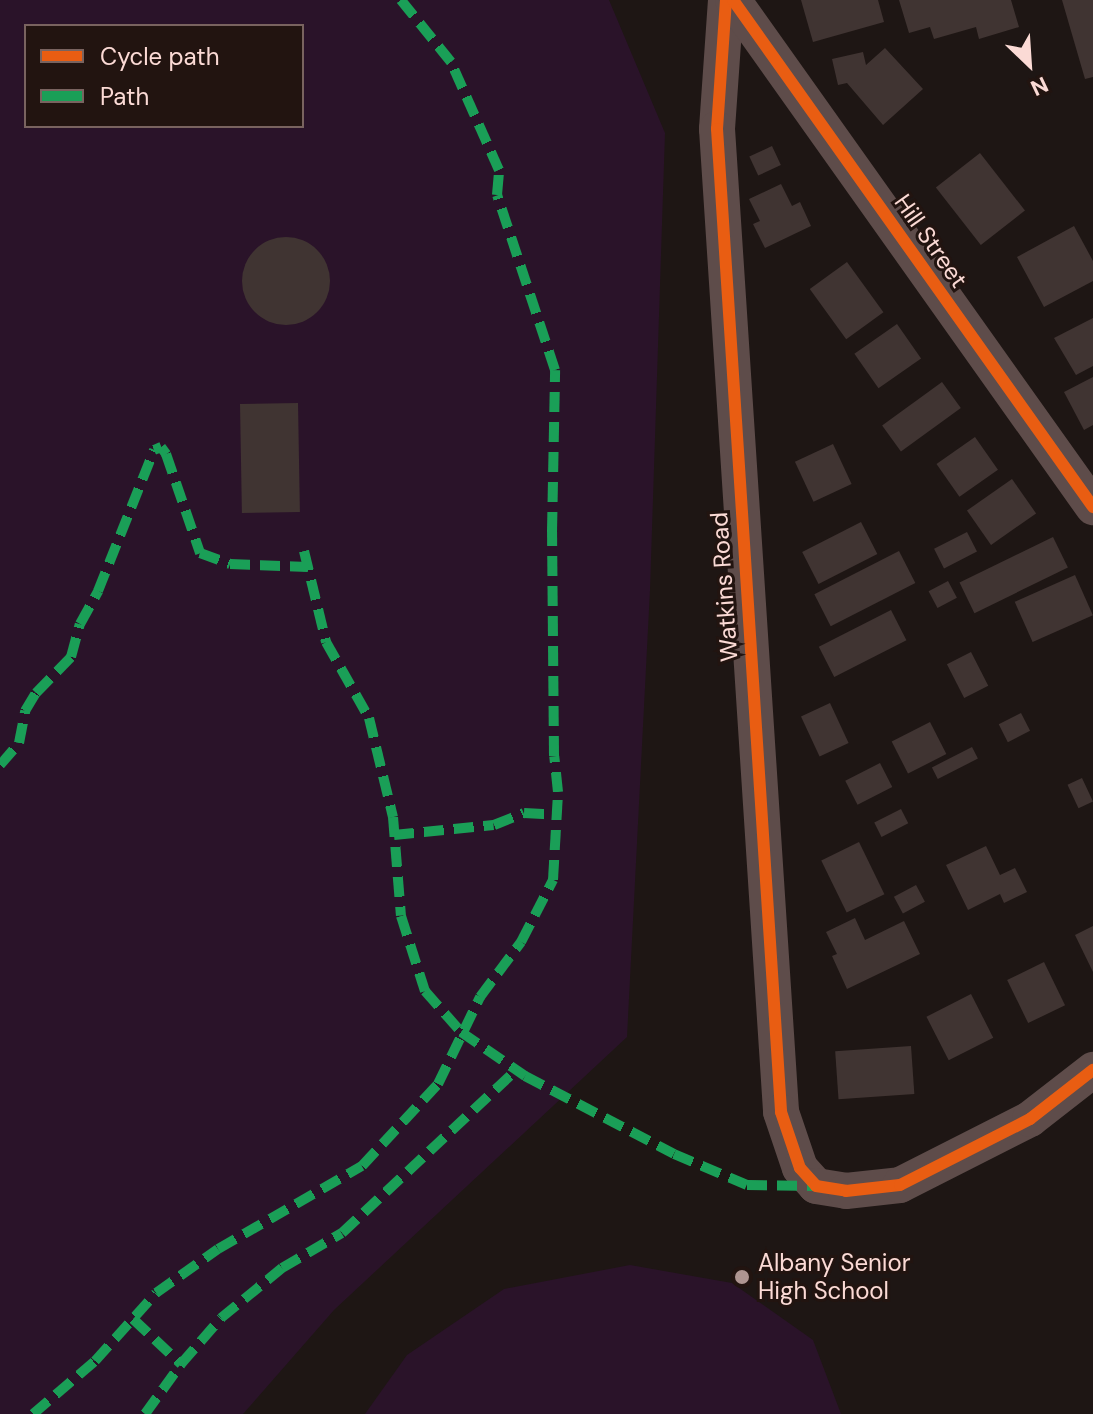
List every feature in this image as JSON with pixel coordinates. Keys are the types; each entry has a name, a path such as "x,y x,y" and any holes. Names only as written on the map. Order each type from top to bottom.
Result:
{"street":[{"name":"Watkins Road","path":"726,0 717,129 781,1112 800,1168 816,1186 846,1191 900,1185 1030,1119 1093,1070"},
{"name":"Hill Street","path":"733,0 1093,507"}],"shaded area":[{"path":"0,0 609,0 665,133 650,590 627,1037 334,1310 243,1414 0,1414"},
{"path":"630,1265 732,1283 813,1340 841,1414 365,1414 407,1355 504,1289"}],"building":[{"path":"801,0 878,0 884,22 813,42"},
{"path":"899,0 1011,0 1019,27 979,39 976,27 934,39 930,27 909,33"},
{"path":"1062,0 1093,0 1093,77 1085,79"},
{"path":"885,48 923,89 883,125 847,83 838,85 832,59 863,52 866,65"},
{"path":"772,146 781,165 758,176 749,157"},
{"path":"980,153 1025,211 981,245 936,187"},
{"path":"781,184 792,206 800,202 811,226 765,248 753,224 760,221 749,199"},
{"path":"1074,226 1093,261 1093,281 1044,307 1017,257"},
{"path":"277,237 295,237 311,244 323,256 330,272 330,290 323,306 311,318 295,325 277,325 261,318 249,306 242,290 242,272 249,256 261,244"},
{"path":"847,262 883,312 846,339 810,289"},
{"path":"1093,318 1093,366 1076,375 1054,338"},
{"path":"897,324 921,358 878,388 854,354"},
{"path":"1093,377 1093,425 1084,430 1064,392"},
{"path":"942,382 961,408 901,451 882,425"},
{"path":"298,403 300,512 242,513 240,404"},
{"path":"975,437 998,470 959,497 936,464"},
{"path":"833,444 852,484 814,502 795,462"},
{"path":"1012,479 1036,513 991,545 967,511"},
{"path":"861,522 877,554 819,584 802,552"},
{"path":"967,532 977,552 944,568 934,549"},
{"path":"1053,537 1068,568 974,613 960,583"},
{"path":"899,551 915,583 831,626 814,594"},
{"path":"1075,575 1093,615 1033,642 1015,602"},
{"path":"948,581 957,598 937,608 929,591"},
{"path":"891,610 906,640 834,677 819,647"},
{"path":"971,652 988,686 964,698 947,664"},
{"path":"830,703 849,743 820,756 801,717"},
{"path":"1021,713 1030,731 1008,742 999,724"},
{"path":"930,722 946,754 908,774 892,742"},
{"path":"972,747 978,759 938,779 932,767"},
{"path":"880,763 892,787 858,805 845,781"},
{"path":"1082,778 1093,802 1078,808 1067,785"},
{"path":"901,809 908,823 882,837 874,823"},
{"path":"859,842 884,894 847,913 821,860"},
{"path":"986,846 1000,875 1015,868 1027,892 1004,903 1000,894 968,910 946,865"},
{"path":"916,885 925,902 903,914 894,897"},
{"path":"855,918 865,940 904,921 920,954 847,989 832,956 837,954 826,932"},
{"path":"1093,926 1093,972 1075,935"},
{"path":"1044,962 1065,1005 1028,1023 1007,980"},
{"path":"971,994 993,1038 949,1060 926,1017"},
{"path":"911,1046 914,1094 839,1099 835,1051"}],"marked path":[{"path":"33,1414 95,1361 156,1293 218,1249 362,1166 438,1084 480,997 521,942 553,880 558,792 554,756 552,532 555,370 497,195 499,170 451,62 401,0"},
{"path":"0,765 19,743 25,711 36,693 71,657 80,624 98,591 154,450 161,447 166,454 200,553 230,564 308,567"},
{"path":"304,551 326,642 369,718 393,817 401,916 425,991 461,1032 525,1076 674,1154 747,1185 816,1186"},
{"path":"394,835 494,825 524,813 557,815"},
{"path":"145,1414 181,1364 221,1318 282,1268 342,1233 516,1070"},
{"path":"133,1319 181,1364"}],"cycle path":[{"path":"726,0 717,129 781,1112 800,1168 816,1186 846,1191 900,1185 1030,1119 1093,1070"},
{"path":"733,0 1093,507"}],"place":[{"name":"Albany Senior High School","path":"742,1277"}]}
